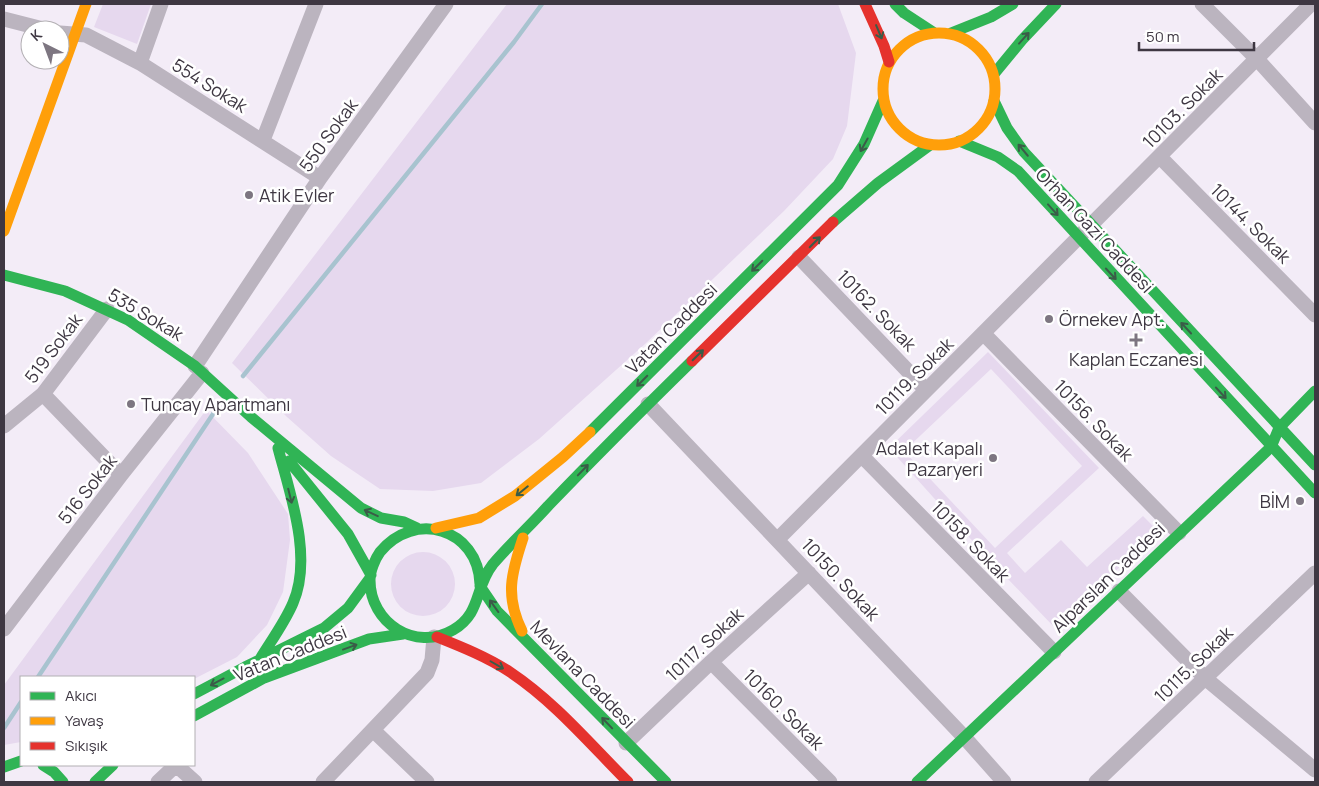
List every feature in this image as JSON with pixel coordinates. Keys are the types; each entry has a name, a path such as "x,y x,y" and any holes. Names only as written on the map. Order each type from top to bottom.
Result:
{"street":[{"path":"70,28 86,4"},
{"path":"140,64 161,4"},
{"path":"263,140 316,4"},
{"name":"550 Sokak","path":"199,369 320,178 446,4"},
{"path":"865,4 881,38 889,62"},
{"path":"895,4 904,13 933,32"},
{"name":"Vatan Caddesi","path":"951,33 991,17 1013,4"},
{"path":"994,74 1022,40 1056,4"},
{"path":"1202,4 1315,123"},
{"name":"10103. Sokak","path":"1078,238 1311,4"},
{"path":"4,18 20,22"},
{"name":"Vatan Caddesi","path":"933,32 951,33 965,39 978,48 988,60 994,74 996,87 994,101 987,118 975,132 959,141 945,145 930,144 914,139 900,130 889,116 884,100 883,81 889,62 900,48 915,37 933,32"},
{"name":"554 Sokak","path":"70,33 86,35 140,64 263,140 320,178"},
{"path":"4,231 55,70"},
{"name":"Vatan Caddesi","path":"195,693 330,624 354,602 370,576 374,561 384,546 399,534 417,528 436,528 479,518 515,496 563,457 626,397 838,185 868,138 884,100"},
{"name":"Orhan Gazi Caddesi","path":"994,101 1016,142 1090,226 1278,428 1315,465"},
{"name":"Orhan Gazi Caddesi","path":"959,141 990,152 1011,164 1315,493"},
{"name":"Vatan Caddesi","path":"480,585 493,565 648,404 848,208 930,144"},
{"name":"10144. Sokak","path":"1160,156 1315,313"},
{"name":"10119. Sokak","path":"777,540 1078,238"},
{"name":"10162. Sokak","path":"800,257 926,390"},
{"name":"535 Sokak","path":"4,275 66,291 128,320 199,369 251,417 361,508 381,518 404,522 417,528"},
{"name":"519 Sokak","path":"4,426 44,394 106,309"},
{"name":"10156. Sokak","path":"983,333 1179,533"},
{"name":"516 Sokak","path":"4,629 199,369"},
{"name":"Alparslan Caddesi","path":"917,782 1271,447 1278,428 1315,390"},
{"path":"44,394 121,475"},
{"name":"10150. Sokak","path":"648,404 965,738 1004,782"},
{"name":"535 Sokak","path":"251,417 348,534 370,576"},
{"path":"260,659 293,604 298,590 301,561 298,528 278,448"},
{"name":"10158. Sokak","path":"862,456 1054,652"},
{"name":"Vatan Caddesi","path":"195,715 264,678 370,639 403,634 420,638 436,637 454,630 467,619 477,602 480,585 478,565 468,548 454,535 436,528"},
{"path":"525,532 512,572 510,595 514,616 528,642"},
{"name":"10117. Sokak","path":"626,743 809,573"},
{"name":"10115. Sokak","path":"1096,782 1315,573"},
{"path":"370,576 371,595 377,611 388,624 403,634"},
{"name":"Mevlana Caddesi","path":"480,585 497,611 666,782"},
{"path":"1119,591 1205,678 1315,770"},
{"path":"323,782 374,731 427,673 432,660 436,637 479,654 509,671 533,688 628,782"},
{"name":"10160. Sokak","path":"711,662 830,782"},
{"path":"374,731 427,782"},
{"path":"4,766 20,761"},
{"path":"45,766 50,768 63,782"},
{"path":"94,782 112,766"},
{"path":"158,782 175,766"},
{"path":"177,766 195,782"}],"shaded area":[{"path":"103,4 151,4 137,44 94,27"},
{"path":"507,4 838,4 856,53 847,126 833,159 784,211 645,344 539,439 481,483 433,491 380,489 331,456 287,417 232,363"},
{"path":"988,352 1099,468 1007,553 1025,573 1061,540 1087,567 1143,516 1158,531 1055,628 986,556 889,448","holes":["991,369 1082,466 995,548 904,451"]},
{"path":"206,410 248,453 288,514 290,540 283,592 267,625 237,657 195,678 195,676 20,676 20,742 4,745 4,685"},
{"path":"417,552 429,552 446,561 453,572 455,584 453,596 446,607 429,616 417,616 405,611 396,602 391,590 391,578 396,566 405,557"}],"waterway":[{"path":"243,376 514,42 542,4"},
{"path":"39,676 215,411"},
{"path":"4,728 20,704"}],"traffic: fast":[{"path":"895,4 904,13 933,32"},
{"path":"951,33 991,17 1013,4"},
{"path":"994,74 1022,40 1056,4"},
{"path":"590,432 838,185 864,144 883,101"},
{"path":"994,101 1007,128 1024,152 1315,465"},
{"path":"959,141 998,157 1018,171 1315,493"},
{"path":"833,222 878,183 930,145"},
{"path":"4,275 65,291 128,320 195,366 251,417 361,508 381,518 404,522 417,528"},
{"path":"480,584 477,565 468,549 456,538 442,531 426,529 410,531 394,539 378,555 370,580 372,595 378,609 386,621 397,629 410,635 424,638 439,636 453,630 469,616 487,573 493,564 601,451 692,361"},
{"path":"917,782 1271,447 1279,428 1315,391"},
{"path":"260,659 290,610 299,585 301,566 298,526 278,448"},
{"path":"289,461 348,534 371,575"},
{"path":"195,693 324,628 348,608 370,578"},
{"path":"480,586 497,611 666,782"},
{"path":"195,715 264,678 369,639 403,634"},
{"path":"4,767 20,761"},
{"path":"45,766 54,772 63,782"},
{"path":"95,782 112,766"}],"traffic: slow":[{"path":"4,231 86,4"},
{"path":"939,33 960,37 979,49 991,68 995,89 991,110 979,129 960,141 939,145 918,141 899,129 887,110 883,89 887,68 899,49 918,37 939,33"},
{"path":"436,528 479,518 515,496 590,432"},
{"path":"522,631 513,607 512,585 515,563 523,538"}],"traffic: jam":[{"path":"865,4 889,62"},
{"path":"692,361 833,222"},
{"path":"437,637 510,672 542,696 628,782"}],"place":[{"name":"Atik Evler","path":"249,195"},
{"name":"Örnekev Apt.","path":"1049,319"},
{"name":"Kaplan Eczanesi","path":"1136,340"},
{"name":"Tuncay Apartmanı","path":"131,404"},
{"name":"Adalet Kapalı Pazaryeri","path":"993,458"},
{"name":"BİM","path":"1300,501"}]}
